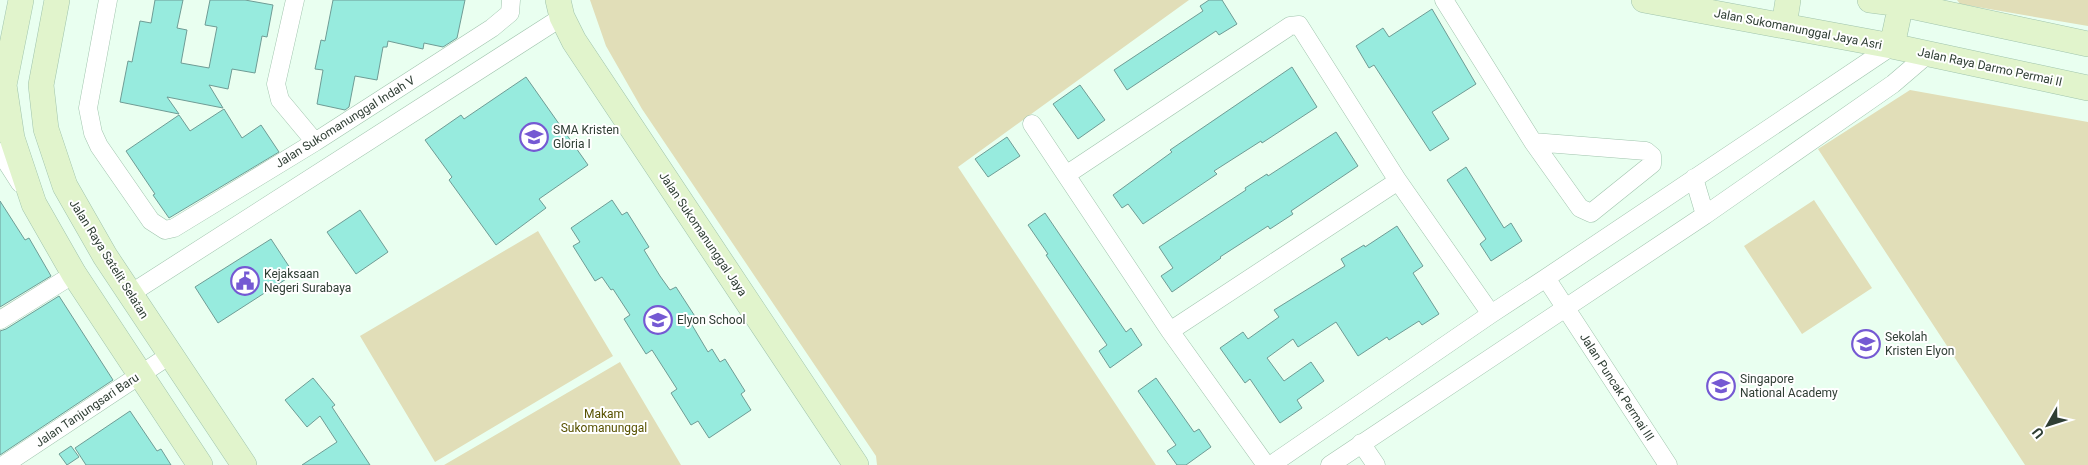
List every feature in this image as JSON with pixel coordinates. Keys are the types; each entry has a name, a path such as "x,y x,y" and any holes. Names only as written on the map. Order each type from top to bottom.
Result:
{"street":[{"path":"21,0 2,85 12,138 34,204"},
{"name":"Jalan Raya Satelit Selatan","path":"57,0 41,85 46,129 65,186 105,256 244,465"},
{"name":"Jalan Sukomanunggal Indah V","path":"108,0 88,108 89,119 99,146 151,221 165,230 174,228 315,142 502,22 510,13 511,0"},
{"path":"295,0 276,84 280,100 315,142"},
{"path":"1444,0 1533,142 1580,208 1591,213 1652,164 1652,156 1646,151 1533,142"},
{"name":"Jalan Sukomanunggal Jaya Asri","path":"1644,0 1741,9 1784,26 1892,46"},
{"path":"1784,26 1788,0"},
{"path":"1870,0 1933,6 2088,44"},
{"path":"1271,465 1490,314 1892,46 1900,2"},
{"path":"1330,465 1705,215 1893,84 1928,54 1933,6"},
{"path":"130,294 560,8"},
{"name":"Jalan Sukomanunggal Jaya","path":"560,8 574,41 856,465"},
{"path":"1066,175 1293,24 1300,25 1398,180 1490,314"},
{"name":"Jalan Raya Darmo Permai II","path":"1892,46 2088,88"},
{"path":"1032,124 1170,331 1266,465"},
{"path":"0,152 34,204 74,274 200,465"},
{"path":"1694,178 1705,215"},
{"path":"1170,331 1398,180"},
{"path":"0,320 74,274"},
{"name":"Jalan Puncak Permai III","path":"1546,278 1668,465"},
{"name":"Jalan Tanjungsari Baru","path":"13,462 170,355"},
{"path":"1361,443 1376,465"}],"green space":[{"path":"590,0 1189,0 958,167 1156,465 877,465 876,456 642,109 606,46"},
{"path":"1957,0 2088,0 2088,26 1960,4"},
{"path":"1910,90 2088,122 2088,465 2025,465 1818,149"},
{"path":"1814,200 1872,288 1802,334 1744,246"},
{"path":"538,231 613,356 435,462 360,336"},
{"name":"Makam Sukomanunggal","path":"620,362 681,465 444,465"}],"building":[{"path":"155,0 183,0 177,28 187,30 181,63 209,68 217,27 205,25 210,0 245,0 273,5 267,37 262,36 255,73 232,69 228,89 209,85 223,108 167,97 179,114 120,102 128,61 132,62 140,21 151,23"},
{"path":"333,0 465,0 457,38 443,47 424,43 423,49 388,41 387,47 383,47 377,80 355,76 349,107 345,110 317,104 323,70 315,69 321,40 325,41"},
{"path":"1209,0 1222,0 1237,24 1219,35 1216,31 1127,90 1114,70 1203,11 1200,6"},
{"path":"1432,9 1476,84 1432,112 1449,139 1430,151 1374,65 1369,68 1356,46 1383,28 1389,37"},
{"path":"1292,67 1317,107 1262,143 1261,141 1214,171 1217,174 1143,224 1128,204 1122,208 1113,195 1172,152 1170,150"},
{"path":"526,77 588,165 539,199 546,208 496,245 449,180 452,177 425,140 461,115 464,119"},
{"path":"1080,85 1105,120 1078,139 1053,104"},
{"path":"224,109 242,138 261,125 279,152 169,218 126,151 179,115 190,131"},
{"path":"1336,132 1358,166 1291,211 1293,214 1270,229 1268,226 1220,257 1172,292 1161,276 1173,268 1159,247 1246,190 1245,188 1267,174 1268,176"},
{"path":"1007,137 1020,156 988,177 975,159"},
{"path":"1466,167 1504,228 1511,223 1522,241 1491,261 1480,244 1486,239 1447,180"},
{"name":"Elyon School","path":"612,200 622,215 627,212 649,247 644,250 660,276 670,290 676,287 698,321 692,325 708,352 712,349 720,362 725,359 745,391 741,394 751,410 709,438 698,421 691,425 671,393 677,389 652,350 646,354 624,319 630,315 613,289 611,290 602,277 595,281 573,246 580,242 571,228"},
{"path":"0,201 25,240 29,238 51,276 0,307"},
{"path":"360,210 388,252 356,274 327,232"},
{"path":"1045,213 1126,332 1131,328 1142,345 1110,368 1099,351 1107,345 1028,225"},
{"path":"1397,226 1423,266 1413,273 1439,314 1422,325 1419,321 1389,340 1387,337 1358,356 1336,322 1298,347 1293,339 1267,358 1284,381 1311,362 1324,381 1297,400 1302,408 1280,423 1250,379 1245,383 1220,348 1243,332 1248,339 1279,317 1274,310 1345,266 1341,259 1364,245 1365,247"},
{"name":"Kejaksaan Negeri Surabaya","path":"271,239 294,274 218,323 195,287"},
{"path":"59,296 113,380 0,455 0,331"},
{"path":"313,378 335,405 332,407 370,465 302,465 337,442 320,416 307,427 285,400"},
{"path":"1156,378 1194,432 1199,429 1211,447 1186,465 1177,465 1167,451 1176,445 1138,391"},
{"path":"130,411 157,451 161,449 171,465 86,465 75,448"},
{"path":"71,446 79,457 67,465 59,454"}],"place":[{"name":"SMA Kristen Gloria I","path":"534,137"},
{"name":"Kejaksaan Negeri Surabaya","path":"245,281"},
{"name":"Elyon School","path":"658,320"},
{"name":"Sekolah Kristen Elyon","path":"1866,344"},
{"name":"Singapore National Academy","path":"1721,386"}]}
